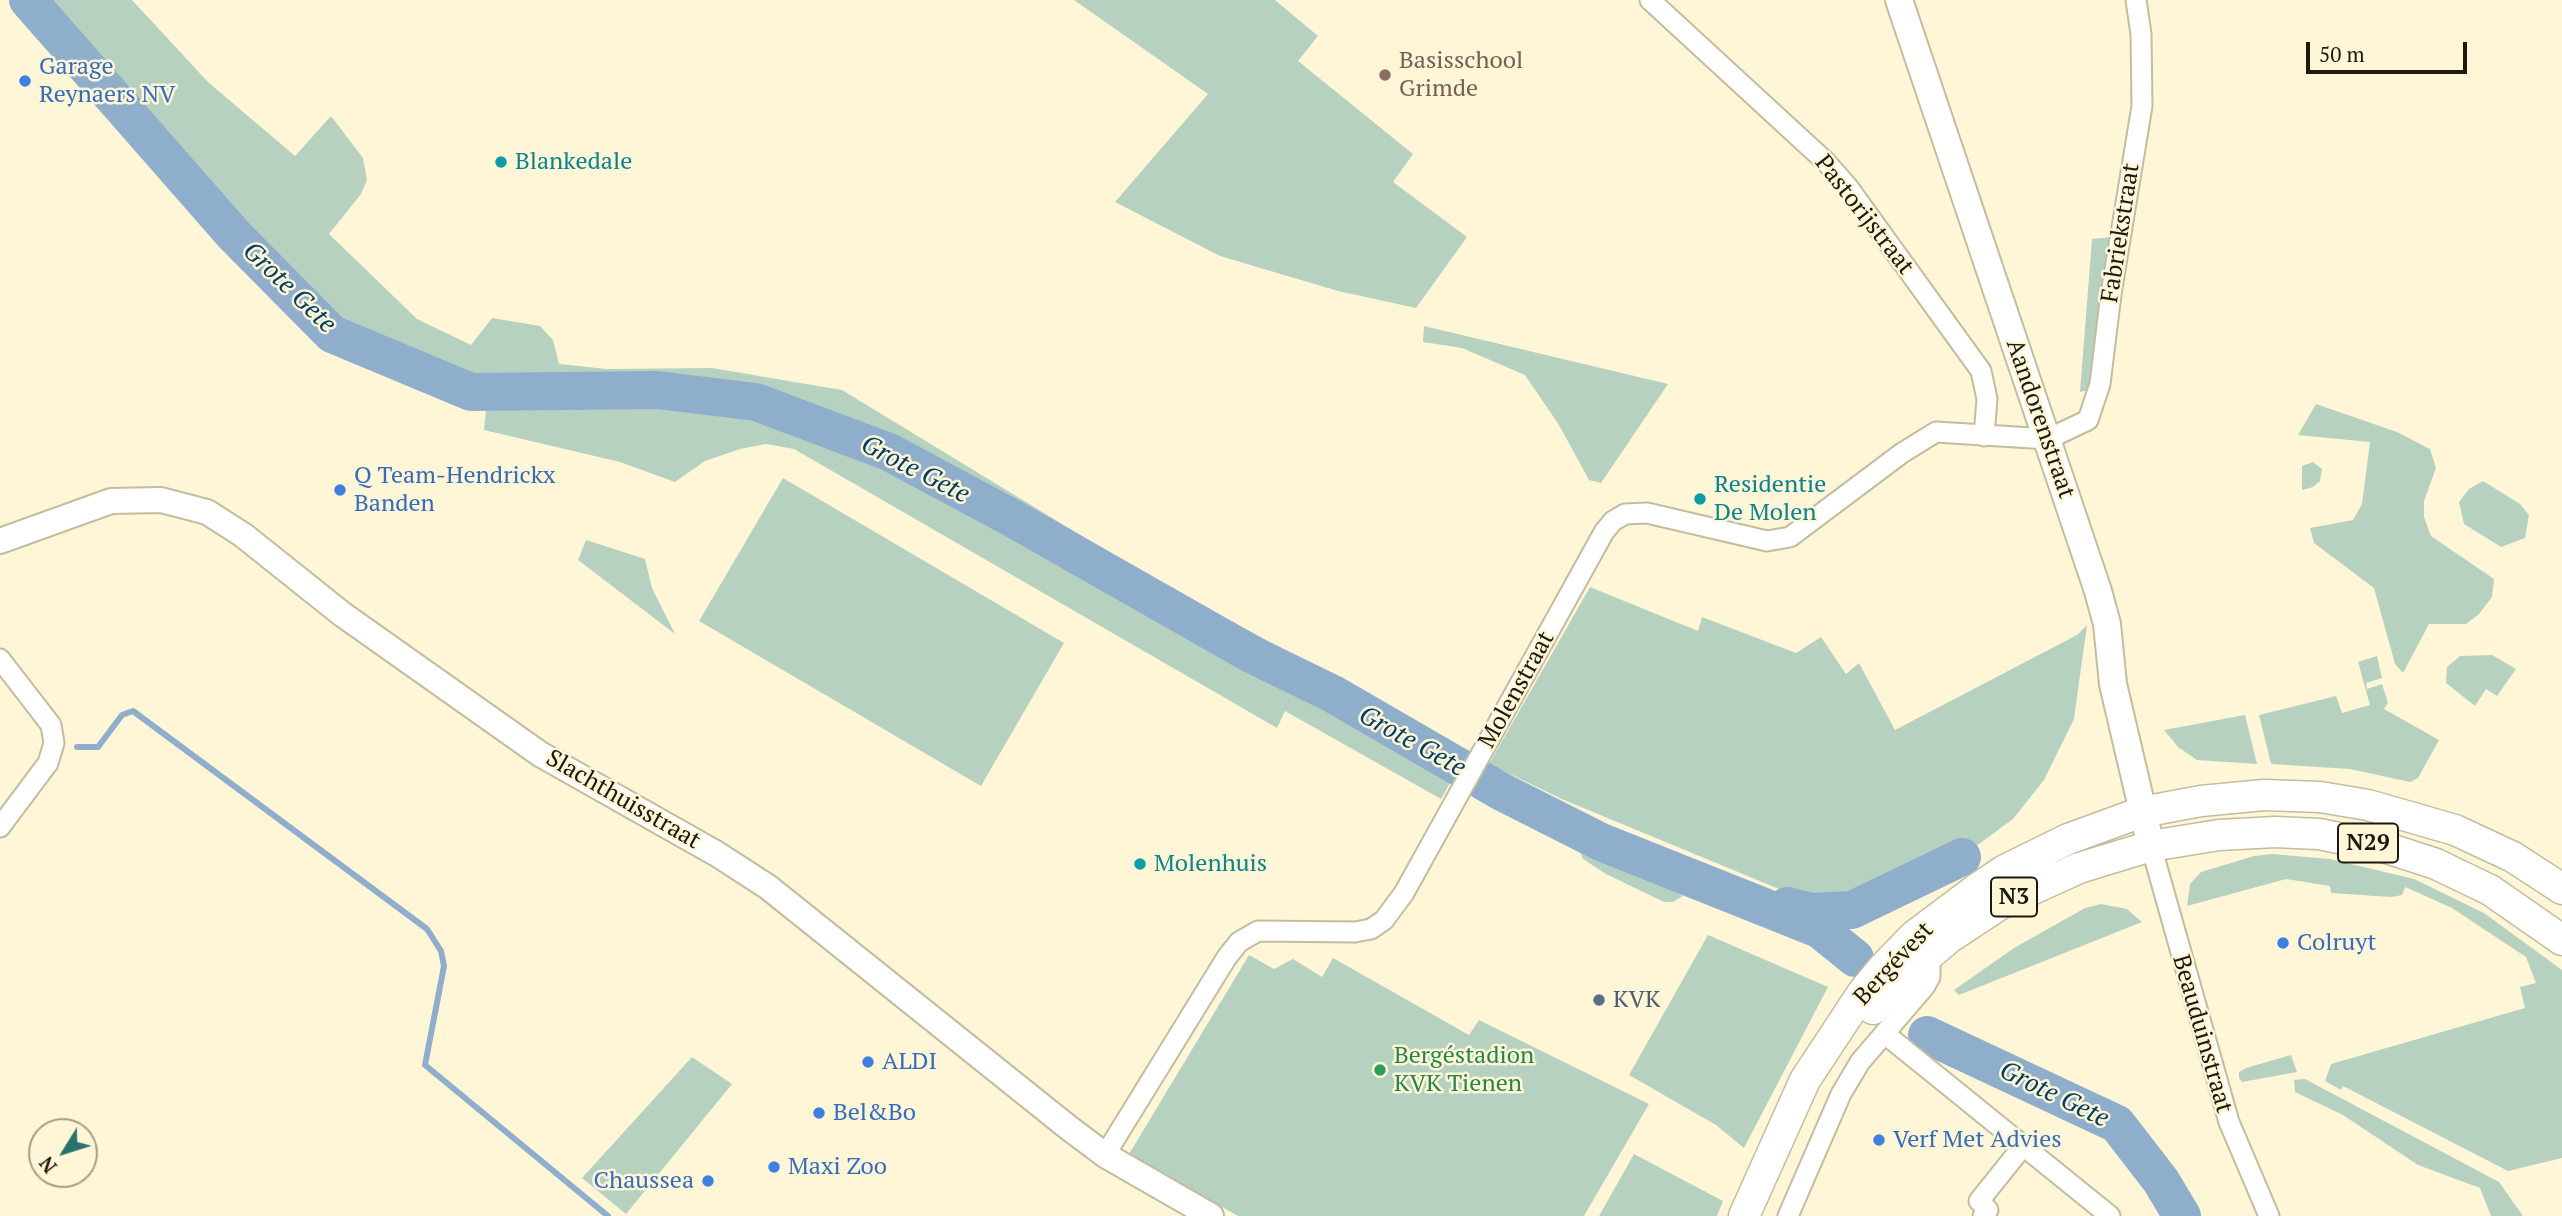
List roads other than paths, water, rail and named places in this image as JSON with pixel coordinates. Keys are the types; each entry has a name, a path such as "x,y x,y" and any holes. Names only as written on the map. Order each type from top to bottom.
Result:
{"main road":[{"name":"Aandorenstraat","path":"1899,0 2048,439 2107,624 2113,684 2151,846"},
{"name":"N29","path":"2142,812 2264,795 2320,797 2368,806 2455,830 2512,857 2562,889"},
{"name":"Bergévest","path":"1744,1216 1805,1080 1863,992 1914,936 2005,870 2068,839 2142,812"},
{"name":"N29","path":"2151,846 2219,835 2275,832 2354,840 2436,864 2490,890 2562,940"},
{"name":"Bergévest","path":"1759,1216 1796,1132 1838,1055 1878,1002 1930,955 2002,902 2070,872 2151,846"}],"street":[{"name":"Pastorijstraat","path":"1650,0 1826,162 1848,187 1981,371 1987,399 1984,436"},
{"name":"Fabriekstraat","path":"2048,439 2088,421 2100,384 2111,293 2142,106 2141,34 2136,0"},
{"name":"Molenstraat","path":"1105,1155 1227,957 1239,943 1258,931 1371,929 1384,920 1404,893 1604,532 1613,522 1625,514 1647,513 1767,541 1790,537 1902,453 1936,432 1954,431 1984,436 2048,439"},
{"name":"Slachthuisstraat","path":"0,541 111,501 161,500 207,512 243,535 342,614 540,754 717,854 768,887 1105,1155 1211,1216"},
{"path":"0,659 51,724 54,743 48,763 0,827"},
{"name":"Beauduinstraat","path":"2151,846 2229,1122 2269,1216"},
{"name":"Bergévest","path":"1788,1216 1841,1094 1860,1062 1925,986 1930,976 1930,955"},
{"path":"1885,1034 2110,1216"},
{"path":"1983,1216 1988,1210 1979,1200 2023,1146"}],"waterway":[{"name":"Grote Gete","path":"28,0 234,235 332,334 471,392 657,390 756,402 889,452 1012,518 1251,654 1333,694 1502,792 1601,842 1819,929 1855,958"},
{"path":"77,747 98,747 122,715 133,711 427,929 441,951 444,966 425,1065 608,1216"},
{"path":"1787,906 1811,912 1852,910 1962,857"},
{"name":"Grote Gete","path":"1927,1035 2117,1124 2161,1181 2182,1216"}],"place":[{"name":"Basisschool Grimde","path":"1385,75"},
{"name":"Garage Reynaers NV","path":"25,81"},
{"name":"Blankedale","path":"501,162"},
{"name":"Q Team-Hendrickx Banden","path":"340,490"},
{"name":"Residentie De Molen","path":"1700,499"},
{"name":"Molenhuis","path":"1140,864"},
{"name":"Colruyt","path":"2283,943"},
{"name":"KVK","path":"1599,1000"},
{"name":"ALDI","path":"868,1062"},
{"name":"Bergéstadion KVK Tienen","path":"1380,1070"},
{"name":"Bel&Bo","path":"819,1113"},
{"name":"Verf Met Advies","path":"1879,1140"},
{"name":"Maxi Zoo","path":"774,1167"},
{"name":"Chaussea","path":"708,1181"}]}
